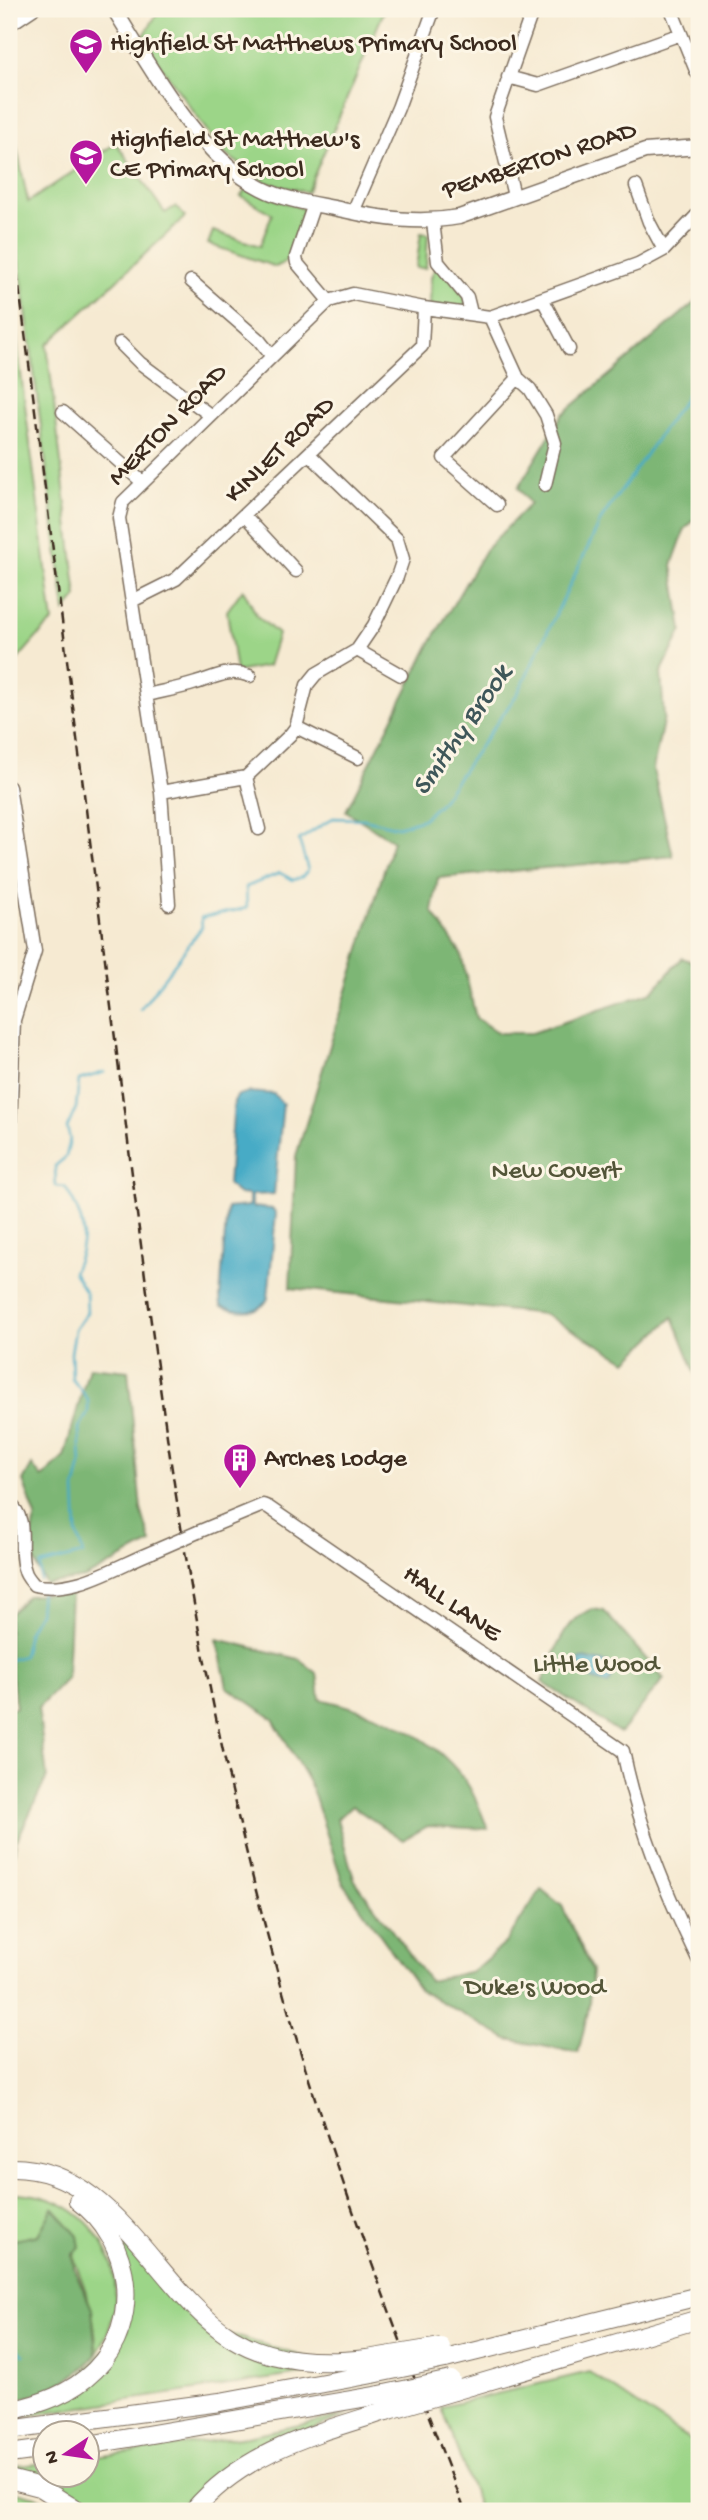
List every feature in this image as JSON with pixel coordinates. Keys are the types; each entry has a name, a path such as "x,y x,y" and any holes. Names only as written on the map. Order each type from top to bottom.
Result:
{"highway":[{"path":"9,2168 46,2173 85,2191 108,2211 186,2301 234,2339 266,2353 305,2361 370,2366"},
{"path":"9,2180 50,2186 87,2207 111,2237 123,2267 126,2285 119,2331 96,2369 82,2382 51,2400 9,2411"},
{"path":"9,2430 220,2402 370,2366 638,2314 699,2296"},
{"path":"102,2443 383,2403 699,2319"},
{"path":"193,2511 226,2478 268,2452 383,2403"},
{"path":"9,2454 32,2451"},
{"path":"9,2479 40,2487 78,2511"}],"main road":[{"name":"PEMBERTON ROAD","path":"114,9 172,96 228,166 261,188 314,204 401,221 433,222 459,218 514,196 646,151 699,147"}],"street":[{"path":"9,25 33,9"},
{"path":"353,212 398,108 434,9"},
{"path":"514,196 495,117 533,9"},
{"path":"671,9 697,73"},
{"path":"508,77 538,85 681,34"},
{"path":"636,186 649,222 664,250"},
{"path":"314,204 296,257 328,301 353,293 424,308 490,317 638,264 664,250 699,214"},
{"path":"433,222 438,262 467,297 470,309"},
{"path":"191,281 259,340 271,355"},
{"path":"543,300 569,349"},
{"name":"MERTON ROAD","path":"169,904 162,792 134,600 119,518 124,502 141,481 328,301"},
{"name":"KINLET ROAD","path":"134,600 176,579 246,517 422,346 424,308"},
{"path":"490,317 518,378 530,389 545,415 555,443 545,485"},
{"path":"120,344 140,363 210,415"},
{"path":"497,505 444,458 518,378"},
{"path":"64,412 141,481"},
{"path":"162,792 246,777 296,727 307,685 316,674 357,650 374,625 403,559 397,539 386,525 310,455"},
{"path":"246,517 296,571"},
{"path":"357,650 401,675"},
{"path":"147,695 198,683 220,673 240,672 250,676"},
{"path":"296,727 358,758"},
{"path":"246,777 259,829"},
{"path":"9,787 35,951 14,1020 9,1156"},
{"name":"HALL LANE","path":"9,1503 17,1509 24,1571 41,1587 90,1581 106,1570 263,1505 268,1507 623,1751 646,1842 665,1892 699,1961"}],"green space":[{"path":"160,9 385,9 307,192 268,183 222,152 142,39"},
{"path":"9,110 28,202 116,143 165,213 176,206 185,217 47,345 77,597 65,611 23,287 9,208"},
{"path":"246,189 304,209 287,261 276,267 208,244 213,231 260,246 272,214 241,196"},
{"path":"421,233 428,234 426,268 416,268"},
{"path":"438,262 465,297 466,314 430,305 431,277"},
{"path":"9,281 53,622 9,669"},
{"name":"New Covert","path":"699,295 699,515 685,529 672,565 682,630 661,673 664,717 653,769 673,856 438,878 432,911 461,954 476,1018 498,1033 532,1033 652,992 682,958 699,964 699,1382 673,1317 627,1361 544,1314 290,1288 296,1156 393,841 346,811 430,644 485,550 530,504 518,488 562,415 694,303"},
{"path":"243,589 257,616 278,634 268,666 236,672 227,611"},
{"path":"89,1367 128,1371 141,1509 151,1543 85,1578 46,1584 32,1552 36,1517 23,1481 32,1465 42,1478 64,1457"},
{"path":"71,1592 67,1678 38,1708 47,1777 16,1842 9,1880 9,1708 16,1708 9,1654 9,1615 27,1596"},
{"name":"Little Wood","path":"593,1609 604,1611 664,1679 620,1733 542,1682 567,1630 582,1614"},
{"name":"Duke's Wood","path":"217,1639 299,1659 317,1673 320,1699 361,1710 400,1726 450,1762 471,1790 488,1829 428,1826 403,1840 352,1806 337,1819 354,1879 429,1981 473,1971 506,1942 541,1889 562,1906 592,1971 588,2012 578,2053 507,2039 420,1990 343,1883 311,1786 273,1719 227,1687"},
{"path":"9,2193 40,2196 67,2207 88,2224 104,2246 113,2271 115,2298 110,2327 96,2355 92,2313 75,2258 78,2236 53,2209 38,2235 9,2241"},
{"path":"53,2208 78,2236 80,2247 73,2254 74,2268 92,2309 96,2355 77,2373 57,2386 9,2402 9,2241 38,2235"},
{"path":"106,2219 205,2327 341,2368 9,2418 47,2407 127,2331"},
{"path":"589,2372 699,2446 699,2507 695,2511 480,2511 441,2407"},
{"path":"348,2415 251,2452 219,2475 185,2511 88,2511 40,2488 102,2488 102,2456 247,2436"},
{"path":"32,2464 32,2484 9,2473 9,2467"},
{"path":"9,2490 35,2497 62,2511 9,2511"}],"water":[{"path":"249,1092 274,1094 283,1104 274,1194 252,1195 252,1207 273,1209 276,1214 268,1298 254,1310 241,1311 221,1306 220,1297 227,1208 249,1206 249,1195 239,1194 228,1185 234,1101 238,1095"},
{"path":"583,1658 609,1663 613,1677 608,1685 581,1675 578,1660"}],"waterway":[{"name":"Smithy Brook","path":"140,1010 202,927 201,918 247,908 246,887 280,873 293,880 302,877 308,870 299,840 333,818 364,819 398,827 423,819 440,803 518,693 602,518 699,378"},
{"name":"Smithy Brook","path":"40,1580 40,1565 83,1554 77,1533 75,1489 81,1465 79,1428 88,1413 88,1399 72,1379 71,1353 75,1330 87,1312 86,1293 73,1272 83,1238 77,1209 65,1187 56,1186 55,1166 66,1157 70,1139 67,1128 76,1108 79,1080 105,1072"},
{"name":"Smithy Brook","path":"9,1660 23,1656 29,1629 39,1613 41,1591"},
{"path":"9,2342 24,2355"}],"railway":[{"path":"9,228 19,287 152,1330 177,1503 207,1675 255,1885 300,2051 367,2250 465,2511"}],"place":[{"name":"Highfield St Matthews Primary School","path":"86,75"},
{"name":"Highfield St Matthew's CE Primary School","path":"86,186"},
{"name":"Arches Lodge","path":"240,1490"}]}
